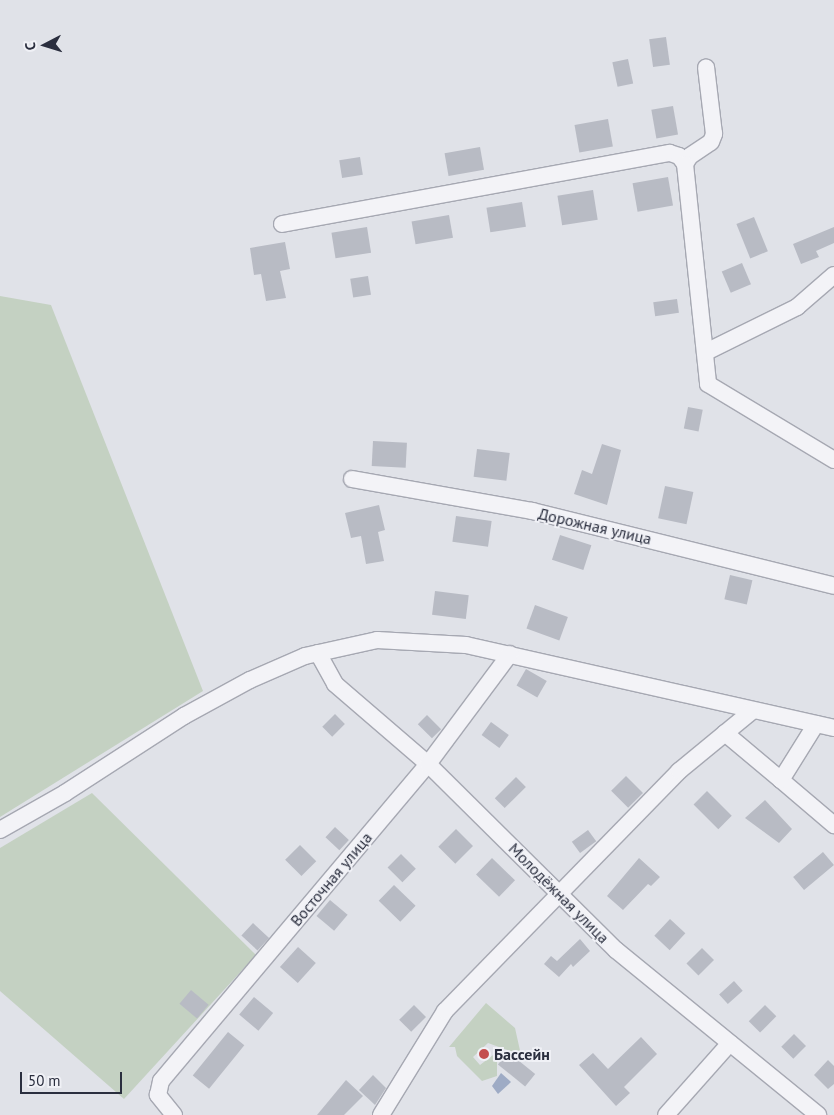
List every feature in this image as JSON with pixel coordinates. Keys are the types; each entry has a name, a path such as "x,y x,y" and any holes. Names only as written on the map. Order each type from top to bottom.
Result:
{"street":[{"path":"685,164 690,156 711,142 714,134 706,67"},
{"path":"282,224 670,153 679,156 685,164 706,352 705,372 708,384 834,460"},
{"path":"706,352 797,307 834,275"},
{"name":"Дорожная улица","path":"352,479 532,511 834,586"},
{"path":"0,830 65,793 184,716 250,680 318,653 377,640 466,645 834,728"},
{"name":"Молодёжная улица","path":"318,653 335,684 428,764 616,950 792,1091 818,1115"},
{"name":"Восточная улица","path":"174,1115 161,1102 158,1088 161,1081 428,764 510,654"},
{"path":"381,1115 445,1011 679,771 752,711"},
{"path":"781,780 816,724"},
{"path":"725,733 834,825"},
{"path":"666,1115 730,1043"}],"green space":[{"path":"0,296 51,305 203,691 0,817"},
{"path":"92,793 256,955 124,1099 0,991 0,848"},
{"path":"486,1003 515,1028 521,1055 488,1043 473,1057 480,1065 497,1052 497,1076 482,1081 457,1056 455,1047 449,1047"}],"water":[{"name":"Бассейн","path":"501,1073 511,1082 498,1094 492,1086"}],"building":[{"path":"666,37 670,65 653,67 649,39"},
{"path":"628,59 633,83 618,87 612,62"},
{"path":"673,106 678,135 656,138 651,110"},
{"path":"608,119 613,147 579,152 575,125"},
{"path":"480,147 484,170 449,176 445,153"},
{"path":"360,157 363,175 342,178 339,160"},
{"path":"668,177 673,206 638,212 633,183"},
{"path":"593,190 598,220 562,225 557,196"},
{"path":"522,202 526,227 490,232 486,208"},
{"path":"449,215 453,238 416,244 412,222"},
{"path":"754,217 768,251 750,258 736,224"},
{"path":"367,227 371,253 336,258 331,233"},
{"path":"834,227 834,243 816,251 819,257 801,264 793,244"},
{"path":"285,242 290,269 280,271 286,298 266,301 261,274 254,275 250,248"},
{"path":"742,263 751,284 731,293 722,272"},
{"path":"368,276 371,295 353,298 350,279"},
{"path":"677,299 679,313 655,316 653,302"},
{"path":"688,407 703,410 699,431 684,429"},
{"path":"373,441 407,443 406,468 372,466"},
{"path":"602,444 621,450 607,505 574,494 582,470 592,474"},
{"path":"477,449 510,453 506,481 474,477"},
{"path":"665,486 693,492 687,524 658,518"},
{"path":"379,505 385,530 378,532 384,561 366,564 361,536 351,538 345,513"},
{"path":"456,516 492,521 488,547 452,542"},
{"path":"560,535 591,545 583,570 552,560"},
{"path":"730,575 752,580 747,605 724,599"},
{"path":"435,591 469,595 466,619 432,615"},
{"path":"535,605 568,617 559,640 526,628"},
{"path":"526,669 547,681 537,697 516,685"},
{"path":"335,714 345,724 332,737 322,727"},
{"path":"427,715 441,729 432,738 418,724"},
{"path":"491,722 509,735 499,748 482,735"},
{"path":"626,776 643,793 628,808 611,791"},
{"path":"516,777 526,787 505,808 495,798"},
{"path":"707,791 732,816 718,829 694,804"},
{"path":"765,800 792,829 779,843 745,818"},
{"path":"335,827 349,840 339,850 325,837"},
{"path":"456,829 473,846 455,864 438,847"},
{"path":"588,830 596,841 580,853 572,842"},
{"path":"300,845 316,861 301,876 285,860"},
{"path":"823,852 834,865 804,890 793,877"},
{"path":"401,854 416,869 402,882 388,867"},
{"path":"492,858 515,880 499,897 476,875"},
{"path":"639,858 660,877 651,886 648,884 623,910 607,896"},
{"path":"394,885 416,906 400,922 379,901"},
{"path":"330,900 348,915 334,931 317,916"},
{"path":"670,919 685,933 670,950 654,936"},
{"path":"253,923 269,938 257,950 241,935"},
{"path":"580,939 590,951 573,967 571,964 559,977 544,964 551,956 557,961"},
{"path":"298,947 316,963 298,983 280,967"},
{"path":"702,948 714,960 698,976 686,964"},
{"path":"734,981 743,991 728,1004 719,994"},
{"path":"191,990 209,1005 197,1019 179,1004"},
{"path":"254,997 273,1013 258,1031 239,1015"},
{"path":"414,1005 426,1017 411,1032 399,1020"},
{"path":"765,1005 776,1016 760,1033 749,1021"},
{"path":"228,1032 244,1045 209,1089 193,1076"},
{"path":"794,1034 806,1046 793,1059 781,1047"},
{"path":"641,1037 657,1054 624,1087 630,1093 616,1106 579,1065 593,1053 608,1069"},
{"path":"508,1052 535,1074 525,1086 498,1064"},
{"path":"828,1060 834,1066 834,1084 828,1089 814,1075"},
{"path":"373,1075 386,1088 375,1105 359,1090"},
{"path":"346,1080 363,1096 344,1115 317,1115"}],"place":[{"name":"Бассейн","path":"484,1054"}]}
